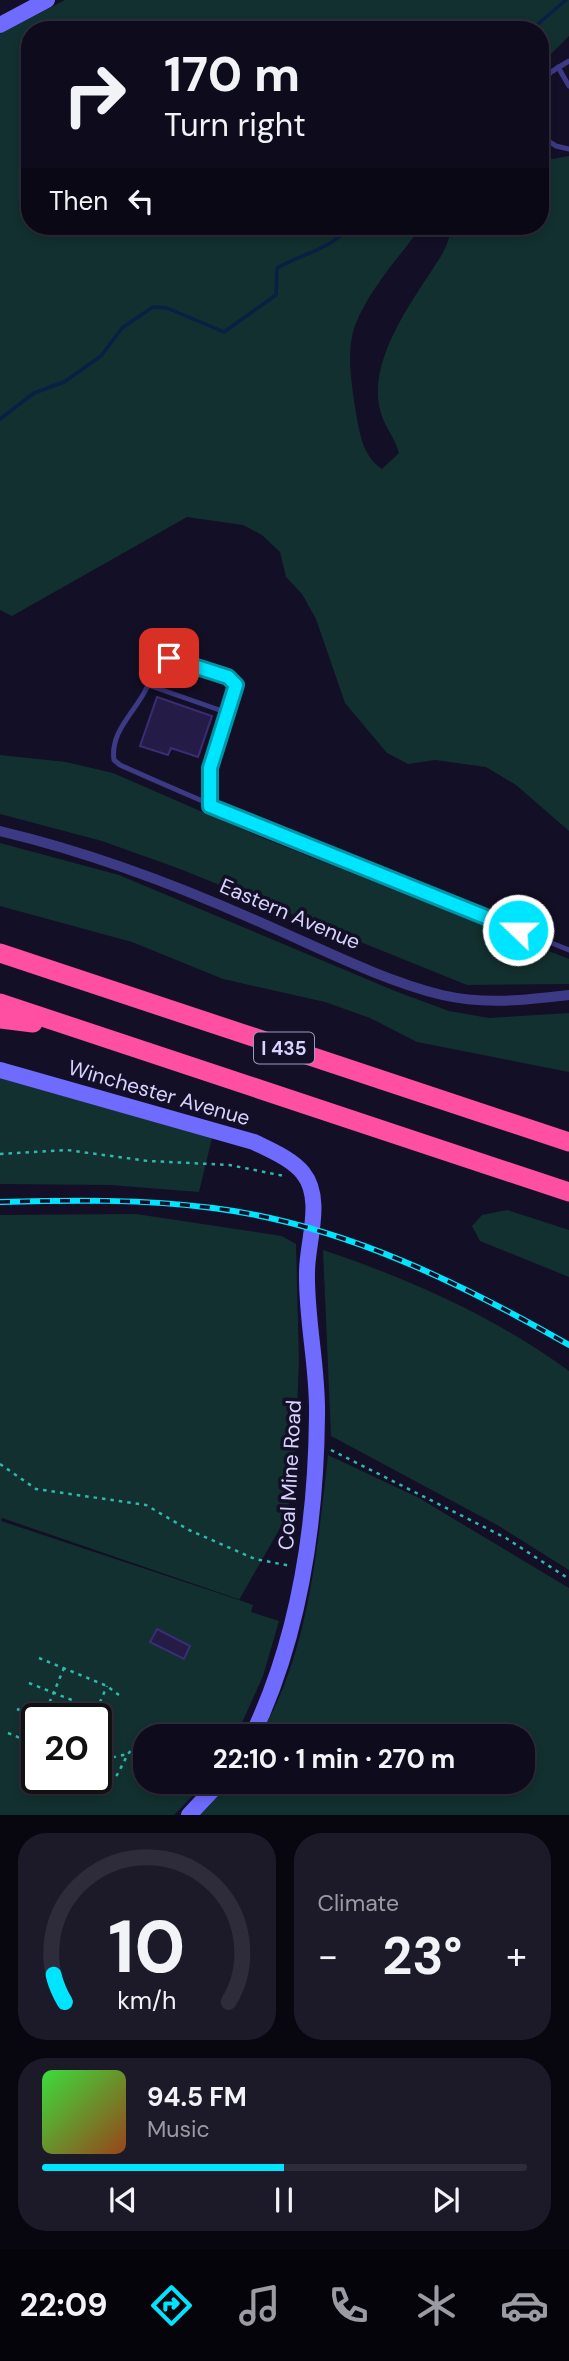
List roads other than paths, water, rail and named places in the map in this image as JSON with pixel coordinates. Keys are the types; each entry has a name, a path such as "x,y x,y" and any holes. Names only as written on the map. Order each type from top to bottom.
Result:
{"highway":[{"name":"I 435","path":"0,953 569,1142"},
{"name":"I 435","path":"0,1003 569,1192"},
{"path":"0,1019 69,1026"}],"street":[{"path":"0,25 47,0"},
{"name":"Eastern Avenue","path":"0,831 117,864 194,893 351,962 444,995 506,1002 569,996"},
{"name":"Winchester Avenue","path":"0,1070 254,1142 278,1154 302,1173"},
{"name":"Coal Mine Road","path":"257,1724 279,1669 301,1596 316,1443 317,1414 307,1272 313,1200 302,1173"},
{"path":"189,1815 209,1794"}],"lane":[{"path":"549,77 569,61"},
{"path":"558,67 569,86"},
{"path":"549,141 569,149"},
{"path":"210,806 210,768 236,685 228,677 163,658 157,663 148,685 128,715 116,741 114,760 210,806 569,950"},
{"path":"148,685 228,713"}],"waterway":[{"path":"542,21 566,0"},
{"path":"0,419 34,393 64,382 101,356 122,328 153,307 167,308 224,332 276,295 277,268 325,246 342,235"}],"railway":[{"path":"0,1202 107,1201 187,1205 260,1216 307,1227 442,1278 569,1345"}]}
